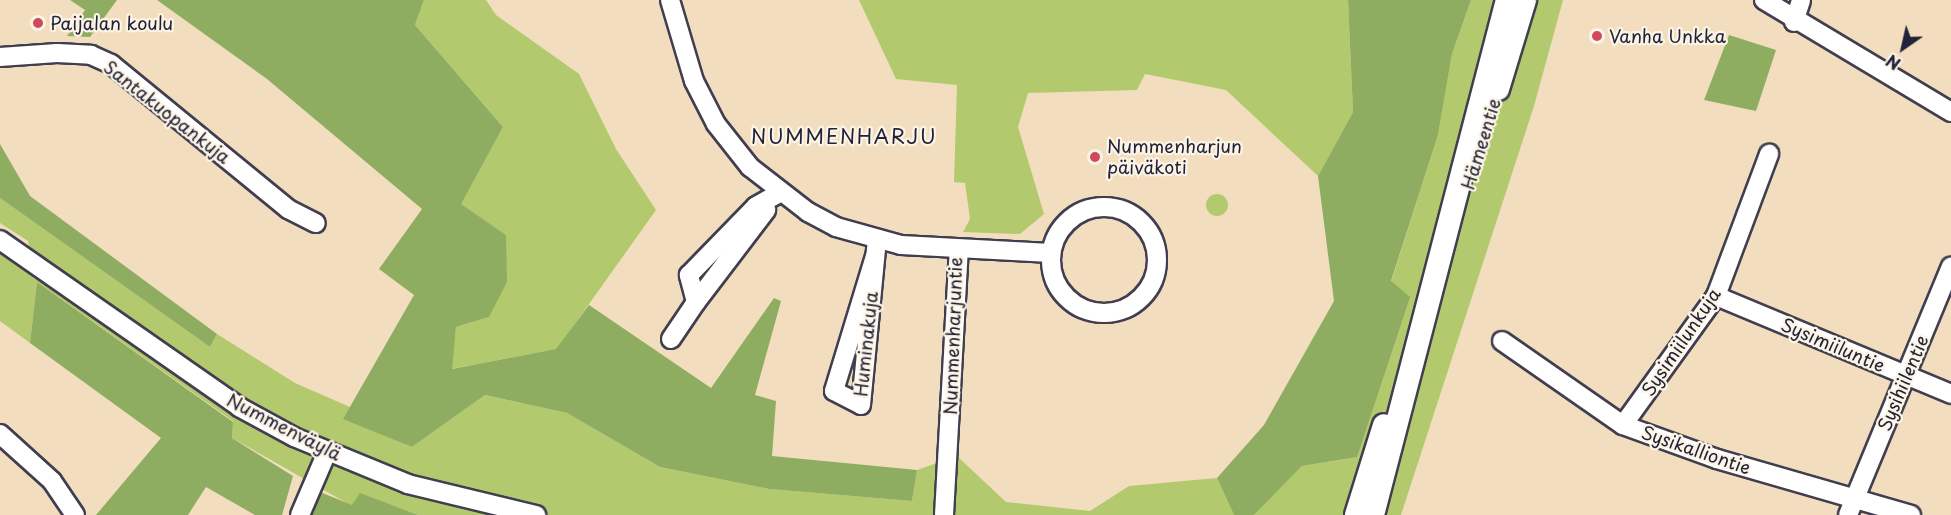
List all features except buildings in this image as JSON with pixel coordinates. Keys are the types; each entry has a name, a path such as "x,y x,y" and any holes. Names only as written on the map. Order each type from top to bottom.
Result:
{"main road":[{"name":"Hämeentie","path":"1374,515 1507,0"},
{"name":"Hämeentie","path":"1356,515 1430,298 1525,0"}],"street":[{"name":"Nummenharjuntie","path":"670,0 705,105 729,142 776,196 876,248 959,249 944,515"},
{"path":"1764,0 1794,22 1951,112"},
{"path":"1794,22 1801,0"},
{"name":"Santakuopankuja","path":"0,57 57,53 91,55 111,64 288,210 316,223"},
{"name":"Sysimiilunkuja","path":"1623,425 1716,296 1769,154"},
{"path":"671,339 696,302 689,275 756,206 776,196"},
{"path":"1110,207 1141,222 1157,262 1151,285 1137,302 1118,312 1095,313 1061,292 1051,253 1071,218 1110,207"},
{"name":"Nummenväylä","path":"0,240 239,407 327,452 439,494 536,515"},
{"name":"Huminakuja","path":"876,248 869,327 861,405 834,392 876,248"},
{"path":"959,249 1051,253"},
{"name":"Sysihiilentie","path":"1851,507 1951,266"},
{"name":"Sysimiiluntie","path":"1716,296 1951,394"},
{"name":"Sysikalliontie","path":"1502,341 1623,425 1851,507 1911,515"},
{"path":"0,434 52,481 67,513"},
{"path":"300,515 327,452"}],"green space":[{"path":"70,0 117,0 90,37 67,36 85,10"},
{"path":"157,0 424,0 415,25 503,127 461,204 506,235 507,282 489,317 456,327 452,369 556,349 589,305 711,388 774,298 781,301 755,395 776,401 772,456 917,470 912,501 769,489 660,467 567,413 485,395 412,447 343,419 414,295 379,269 422,209 267,79"},
{"path":"424,0 486,0 496,15 579,74 616,149 656,210 557,349 451,369 456,327 489,317 506,235 460,204 503,127 415,25"},
{"path":"859,0 1348,0 1353,112 1318,176 1226,90 1145,74 1137,90 1028,93 1018,127 1044,214 1020,234 963,232 970,219 965,183 954,182 957,85 896,79"},
{"path":"1348,0 1471,0 1452,54 1438,135 1391,281 1410,297 1357,457 1302,466 1254,515 1234,515 1217,478 1264,425 1334,301 1318,176 1353,112"},
{"path":"1471,0 1563,0 1534,106 1401,515 1254,515 1302,466 1357,457 1391,282 1438,135 1452,54"},
{"path":"1729,35 1776,50 1756,111 1704,100"},
{"path":"0,144 30,196 217,334 210,347 0,198"},
{"path":"1217,194 1225,197 1228,205 1225,213 1217,216 1209,213 1206,205 1209,197"},
{"path":"0,198 210,347 217,334 295,383 350,407 344,418 412,447 485,395 567,413 660,467 769,489 912,501 917,470 957,456 1006,502 1090,511 1129,486 1217,478 1234,515 418,515 360,494 352,506 232,438 233,421 37,282 30,343 0,321 0,248 36,280 28,241 0,223"},
{"path":"37,282 233,422 232,438 293,476 282,515 255,515 206,487 188,515 96,515 161,438 30,343"},
{"path":"320,492 352,505 360,493 418,515 311,515"}],"place":[{"name":"Paijalan koulu","path":"38,23"},
{"name":"Vanha Unkka","path":"1597,36"},
{"name":"Nummenharjun päiväkoti","path":"1095,157"}],"district":[{"name":"NUMMENHARJU","path":"844,136"}]}
